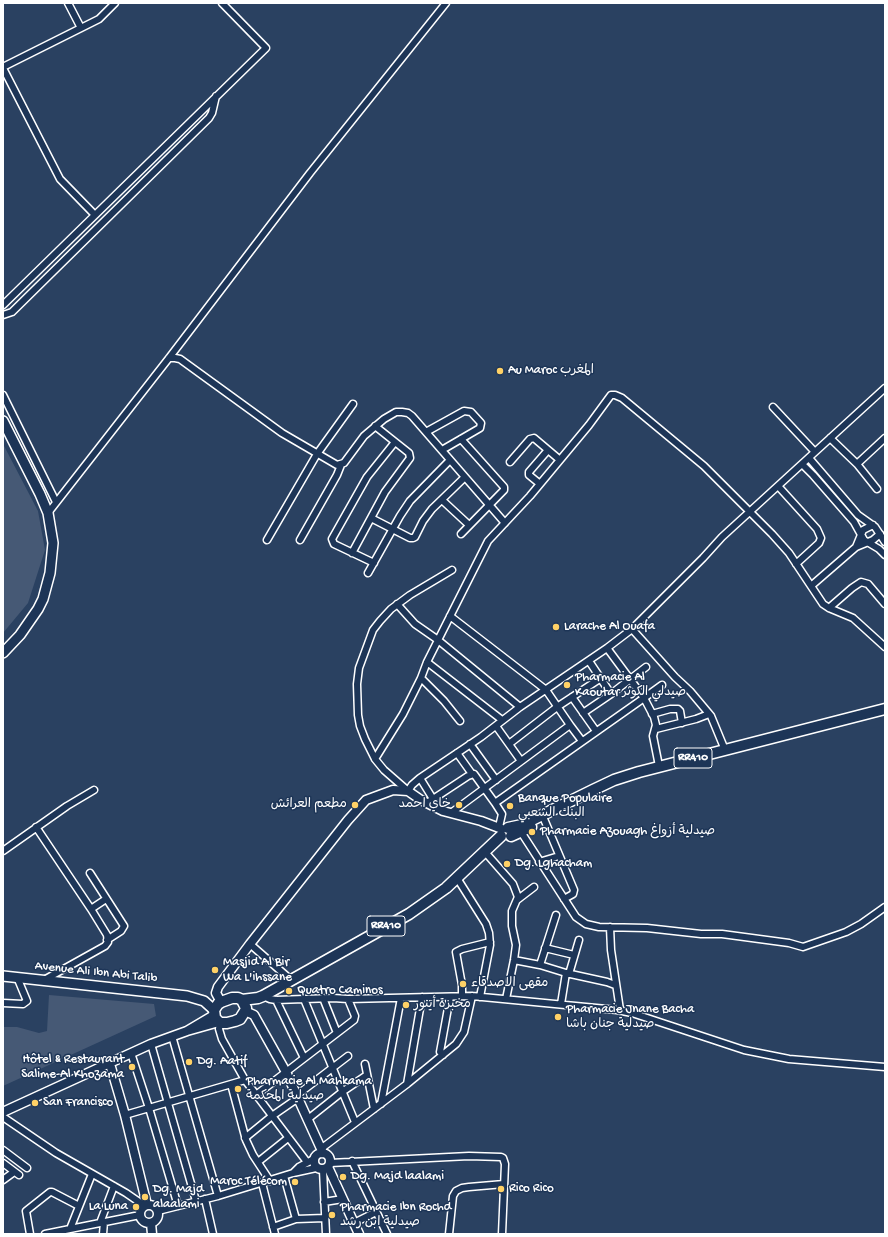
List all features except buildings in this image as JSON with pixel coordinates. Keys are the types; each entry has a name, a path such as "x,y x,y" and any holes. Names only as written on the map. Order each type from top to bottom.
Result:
{"highway":[{"name":"RR410","path":"260,997 242,1000 232,998 218,1013 227,1023 235,1021 243,1016 245,1011 260,997 409,914 446,888 485,852 504,831 522,825 614,780 659,766 885,710"},
{"name":"RR410","path":"504,831 521,832 544,819 616,784 632,778 885,715"},
{"path":"242,1000 246,1008 245,1011"}],"main road":[{"path":"3,421 48,513 53,544 50,573 46,589 38,609 20,635 3,653"},
{"name":"Avenue Ali Ibn Abi Talib","path":"3,976 187,996 204,1001 218,1013"}],"street":[{"path":"68,3 81,28"},
{"path":"95,215 60,179 3,68 99,18 115,3"},
{"path":"3,305 266,48 222,3"},
{"path":"48,513 169,358 310,173 446,3"},
{"path":"3,316 12,312 209,118 212,113 216,96"},
{"path":"169,358 180,359 282,433 334,465 341,465"},
{"path":"408,791 420,778 496,726 520,707 589,661 632,629 722,537 885,388"},
{"path":"375,759 403,714 485,545 540,484 589,425 611,395 615,394 622,398 688,452 736,497 772,534 796,564 823,604 854,618 885,647"},
{"path":"3,395 56,502"},
{"path":"267,540 317,454 353,404"},
{"path":"773,407 816,452"},
{"path":"426,432 461,412 468,411 473,413 481,422 482,426 479,429 442,450"},
{"path":"300,540 337,475 341,465 364,436 393,413 402,412 412,416 505,523"},
{"path":"352,553 385,492 410,458 409,453 375,426"},
{"path":"510,462 530,439 534,438 560,460"},
{"path":"830,438 857,464 877,489"},
{"path":"857,464 885,438"},
{"path":"461,439 504,487 504,490 461,534"},
{"path":"374,563 333,543 332,538 367,477 395,442"},
{"path":"540,484 529,475 529,472 548,450"},
{"path":"809,458 858,515 873,525 885,542"},
{"path":"368,573 392,529 410,501 450,460"},
{"path":"802,464 854,522 863,539 880,549 885,555"},
{"path":"371,518 410,538 414,538 427,515 465,477"},
{"path":"778,486 817,529 822,538 819,543 796,564"},
{"path":"442,500 469,525"},
{"path":"856,547 861,534 868,527 873,525"},
{"path":"811,586 856,547 877,538 880,534"},
{"path":"452,570 425,585 391,609 373,630 359,668 357,697 360,726 375,759 391,777 408,791 430,801 451,814 481,821 504,831"},
{"path":"829,608 861,582 868,584 885,604"},
{"path":"398,604 415,624 438,640 520,707"},
{"path":"450,616 546,690 582,741"},
{"path":"632,629 670,672 690,691 709,714 726,750"},
{"path":"607,648 644,698 652,714 656,725 653,740 659,766"},
{"path":"589,661 611,694"},
{"path":"427,662 502,720"},
{"path":"583,713 646,667"},
{"path":"421,678 444,701 460,721"},
{"path":"509,744 557,707 601,678"},
{"path":"495,803 662,685"},
{"path":"572,697 596,731"},
{"path":"652,714 670,709 678,709 680,711 682,723"},
{"path":"656,729 682,723 709,714"},
{"path":"451,814 570,725"},
{"path":"496,726 521,761"},
{"path":"470,744 496,780"},
{"path":"457,753 472,774 476,775 502,814 504,831"},
{"path":"430,801 472,774"},
{"path":"420,778 430,801"},
{"path":"3,851 67,806 94,790"},
{"path":"359,1234 343,1200 320,1165 288,1138 245,1080 222,1039 219,1029 216,993 217,989 250,944 364,802 372,797 393,790 408,791"},
{"path":"544,819 574,890 573,894 564,899"},
{"path":"36,827 91,909 106,935 107,940 105,946 44,980"},
{"path":"521,832 576,917 586,924 610,927 647,928 701,934 722,934 803,947 846,932 862,924 885,907"},
{"path":"485,852 513,884 517,894 517,900 512,911 512,926 516,945 506,999"},
{"path":"539,862 559,856"},
{"path":"90,873 124,926 121,931 107,940"},
{"path":"457,878 486,924 489,933 490,942 480,997"},
{"path":"517,900 534,887"},
{"path":"91,909 106,899"},
{"path":"540,965 556,915"},
{"path":"610,927 615,985 620,1010"},
{"path":"561,1004 567,974 579,940"},
{"path":"462,996 462,985 456,952 490,942"},
{"path":"250,944 291,980"},
{"path":"545,948 574,955"},
{"path":"514,960 540,965 567,974 615,985"},
{"path":"3,1003 23,1004 27,1001 17,977"},
{"path":"326,1234 320,1165 317,1154 323,1151 355,1122 407,1084 456,1044 464,1032 472,996"},
{"path":"260,997 276,1000 472,996 620,1010 744,1050 789,1059 885,1068"},
{"path":"407,1084 422,997"},
{"path":"443,1055 440,1052 450,997"},
{"path":"323,998 337,1033"},
{"path":"256,1095 354,1019 348,998"},
{"path":"381,1104 401,998"},
{"path":"304,999 355,1122"},
{"path":"276,1000 304,1058"},
{"path":"245,1011 254,1015 286,1072 323,1151 329,1157 320,1165 293,1173"},
{"path":"3,1112 151,1044 188,1031 218,1013"},
{"path":"172,1036 218,1196"},
{"path":"151,1044 196,1201"},
{"path":"131,1053 178,1206"},
{"path":"246,1138 348,1056"},
{"path":"110,1064 125,1114 146,1205"},
{"path":"365,1064 374,1109"},
{"path":"308,1119 342,1092 367,1075"},
{"path":"125,1114 245,1080"},
{"path":"231,1084 246,1138 258,1162 270,1181"},
{"path":"3,1117 56,1153 146,1205 154,1207 158,1211"},
{"path":"258,1162 288,1138"},
{"path":"3,1150 27,1168"},
{"path":"158,1211 218,1196 320,1165 352,1161 469,1156 501,1157 503,1158 505,1164 502,1234"},
{"path":"352,1161 387,1234"},
{"path":"3,1163 16,1173 3,1180"},
{"path":"70,1229 92,1174"},
{"path":"284,1176 296,1219"},
{"path":"262,1183 275,1234"},
{"path":"449,1234 453,1196 456,1191 462,1188 504,1184"},
{"path":"103,1234 102,1222 114,1186"},
{"path":"30,1234 26,1211 50,1192 79,1206"},
{"path":"204,1199 214,1234"},
{"path":"324,1202 343,1200"},
{"path":"146,1205 141,1210 140,1215 143,1221 151,1223 157,1219 158,1211"},
{"path":"354,1223 376,1212"},
{"path":"45,1234 140,1215"},
{"path":"273,1227 296,1219 325,1218"},
{"path":"151,1223 152,1234"}],"shaded area":[{"path":"3,444 38,511 45,550 28,603 3,633"},
{"path":"49,995 154,1004 156,1016 3,1086 3,1027 17,1027 39,1033 47,1031"}],"place":[{"name":"Au Maroc المغرب","path":"500,371"},
{"name":"Larache Al Ouafa","path":"556,627"},
{"name":"Pharmacie Al Kaoutar صيدلي الكوثر","path":"567,685"},
{"name":"مطعم العرائش","path":"355,805"},
{"name":"خاي احمد","path":"459,805"},
{"name":"Banque Populaire البنك الشعبي","path":"510,806"},
{"name":"Pharmacie Azouagh صيدلية أزواغ","path":"532,832"},
{"name":"Dg. Lghacham","path":"507,864"},
{"name":"Masjid Al Bir Wa L'ihssane","path":"215,970"},
{"name":"مقهى الاصدقاء","path":"463,984"},
{"name":"Quatro Caminos","path":"289,991"},
{"name":"مخبزة أينور","path":"406,1005"},
{"name":"Pharmacie Jnane Bacha صيدلية جنان باشا","path":"558,1017"},
{"name":"Dg. Aatif","path":"189,1062"},
{"name":"Hôtel & Restaurant Salime-Al Khozama","path":"132,1067"},
{"name":"Pharmacie Al Mahkama صيدلية المحكمة","path":"238,1089"},
{"name":"San Francisco","path":"35,1103"},
{"name":"Dg. Majd laalami","path":"343,1177"},
{"name":"Maroc Télécom","path":"295,1182"},
{"name":"Rico Rico","path":"501,1189"},
{"name":"Dg. Majd alaalami","path":"145,1197"},
{"name":"La Luna","path":"136,1207"},
{"name":"Pharmacie Ibn Rochd صيدلية ابن رشد","path":"332,1215"}]}
